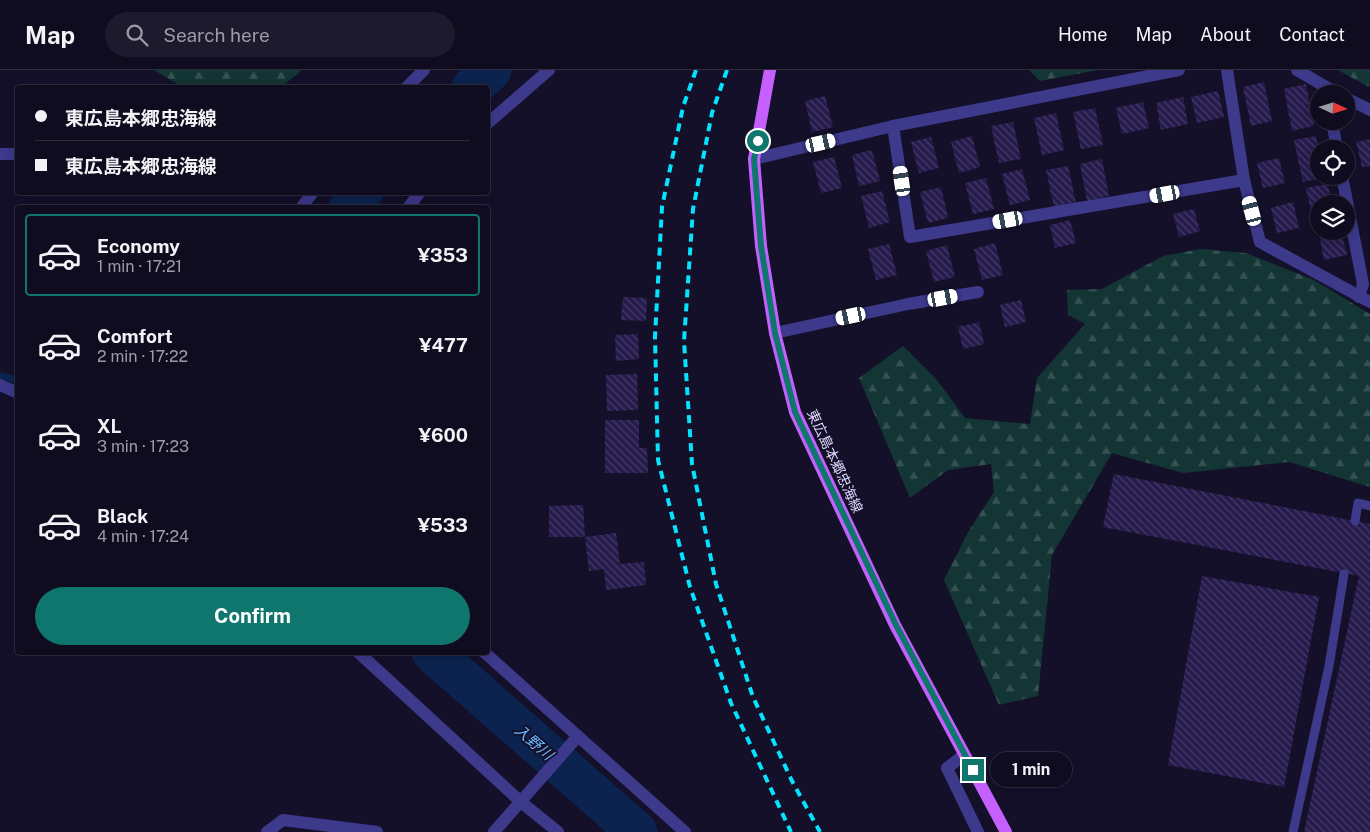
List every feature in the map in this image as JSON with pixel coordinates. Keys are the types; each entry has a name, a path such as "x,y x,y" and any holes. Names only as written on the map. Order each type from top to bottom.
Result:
{"main road":[{"name":"東広島本郷忠海線","path":"770,70 754,159 761,246 775,333 795,412 896,625 1006,832"}],"street":[{"path":"409,85 424,70"},
{"path":"754,159 893,126 1178,70"},
{"path":"1227,70 1244,180 1260,242 1364,300"},
{"path":"1297,70 1320,85"},
{"path":"490,121 545,71"},
{"path":"1355,102 1370,110"},
{"path":"893,126 910,237 1244,180"},
{"path":"0,154 15,154"},
{"path":"1344,185 1363,284 1364,300"},
{"path":"775,333 908,304 978,292"},
{"path":"0,385 15,392"},
{"path":"361,655 525,798 558,832"},
{"path":"487,655 685,832"},
{"path":"494,832 578,736"},
{"path":"964,755 947,768 978,832"},
{"path":"267,832 283,820 377,832"}],"lane":[{"path":"1355,521 1358,503 1370,506"},
{"path":"1293,832 1329,666 1344,574"}],"green space":[{"path":"154,70 302,70 284,85 179,85"},
{"path":"1029,70 1098,70 1040,81"},
{"path":"1338,70 1370,70 1370,86 1367,86"},
{"path":"1200,249 1246,253 1314,280 1370,314 1370,487 1289,462 1183,473 1112,453 1052,555 1038,696 999,705 944,580 968,532 994,492 991,464 948,470 910,498 859,378 903,346 937,380 965,418 1030,424 1037,378 1085,324 1068,315 1067,290 1102,289 1163,256"}],"building":[{"path":"1264,82 1272,121 1251,126 1243,87"},
{"path":"1306,84 1310,105 1310,127 1292,131 1284,89"},
{"path":"1218,91 1224,117 1197,123 1191,97"},
{"path":"825,96 833,127 812,132 805,101"},
{"path":"1183,97 1188,124 1161,130 1156,103"},
{"path":"1143,102 1149,128 1122,134 1116,108"},
{"path":"1095,108 1103,145 1081,149 1073,112"},
{"path":"1056,113 1064,150 1042,155 1034,118"},
{"path":"1013,122 1021,159 999,163 991,126"},
{"path":"972,136 980,167 959,173 951,142"},
{"path":"1316,136 1317,140 1310,140 1310,181 1303,182 1294,140"},
{"path":"931,137 939,168 919,173 911,142"},
{"path":"1370,139 1370,166 1362,167 1356,142"},
{"path":"872,150 880,181 859,186 852,155"},
{"path":"834,157 842,188 821,193 813,162"},
{"path":"1279,158 1285,183 1263,188 1257,163"},
{"path":"1102,159 1109,196 1087,201 1080,164"},
{"path":"1068,166 1076,203 1054,207 1046,170"},
{"path":"1022,169 1030,200 1010,205 1002,174"},
{"path":"986,178 994,209 973,214 965,183"},
{"path":"1328,185 1330,195 1310,195 1310,207 1306,188"},
{"path":"941,187 948,218 928,223 920,192"},
{"path":"882,191 890,222 869,228 861,196"},
{"path":"1293,202 1299,228 1277,233 1271,208"},
{"path":"1194,209 1200,231 1179,237 1173,214"},
{"path":"1070,220 1076,243 1055,248 1050,225"},
{"path":"1320,240 1343,240 1347,255 1324,260"},
{"path":"995,243 1003,275 982,280 974,249"},
{"path":"889,244 897,275 876,280 868,249"},
{"path":"947,245 955,277 934,282 926,251"},
{"path":"623,297 647,298 646,321 621,320"},
{"path":"1021,300 1026,322 1005,327 1000,305"},
{"path":"979,322 984,344 963,349 958,327"},
{"path":"638,334 639,359 616,361 615,335"},
{"path":"637,374 638,410 607,411 606,375"},
{"path":"605,420 639,420 639,448 647,448 648,473 605,473"},
{"path":"1114,474 1370,524 1370,832 1304,832 1359,576 1103,527"},
{"path":"583,505 585,537 549,537 549,506"},
{"path":"616,533 620,564 644,562 646,585 606,590 604,569 589,571 585,537"},
{"path":"1202,576 1319,597 1284,787 1168,765"}],"waterway":[{"name":"入野川","path":"475,85 491,70"},
{"name":"入野川","path":"352,205 360,195"},
{"path":"0,376 15,380"},
{"name":"入野川","path":"435,655 637,832"}],"railway":[{"path":"696,70 683,107 662,207 655,337 658,460 690,587 731,703 791,832"},
{"path":"727,70 712,113 693,209 684,341 692,464 716,584 753,697 792,781 820,832"}],"route":[{"path":"758,141 754,159 761,246 775,333 795,412 896,625 973,770"}]}
